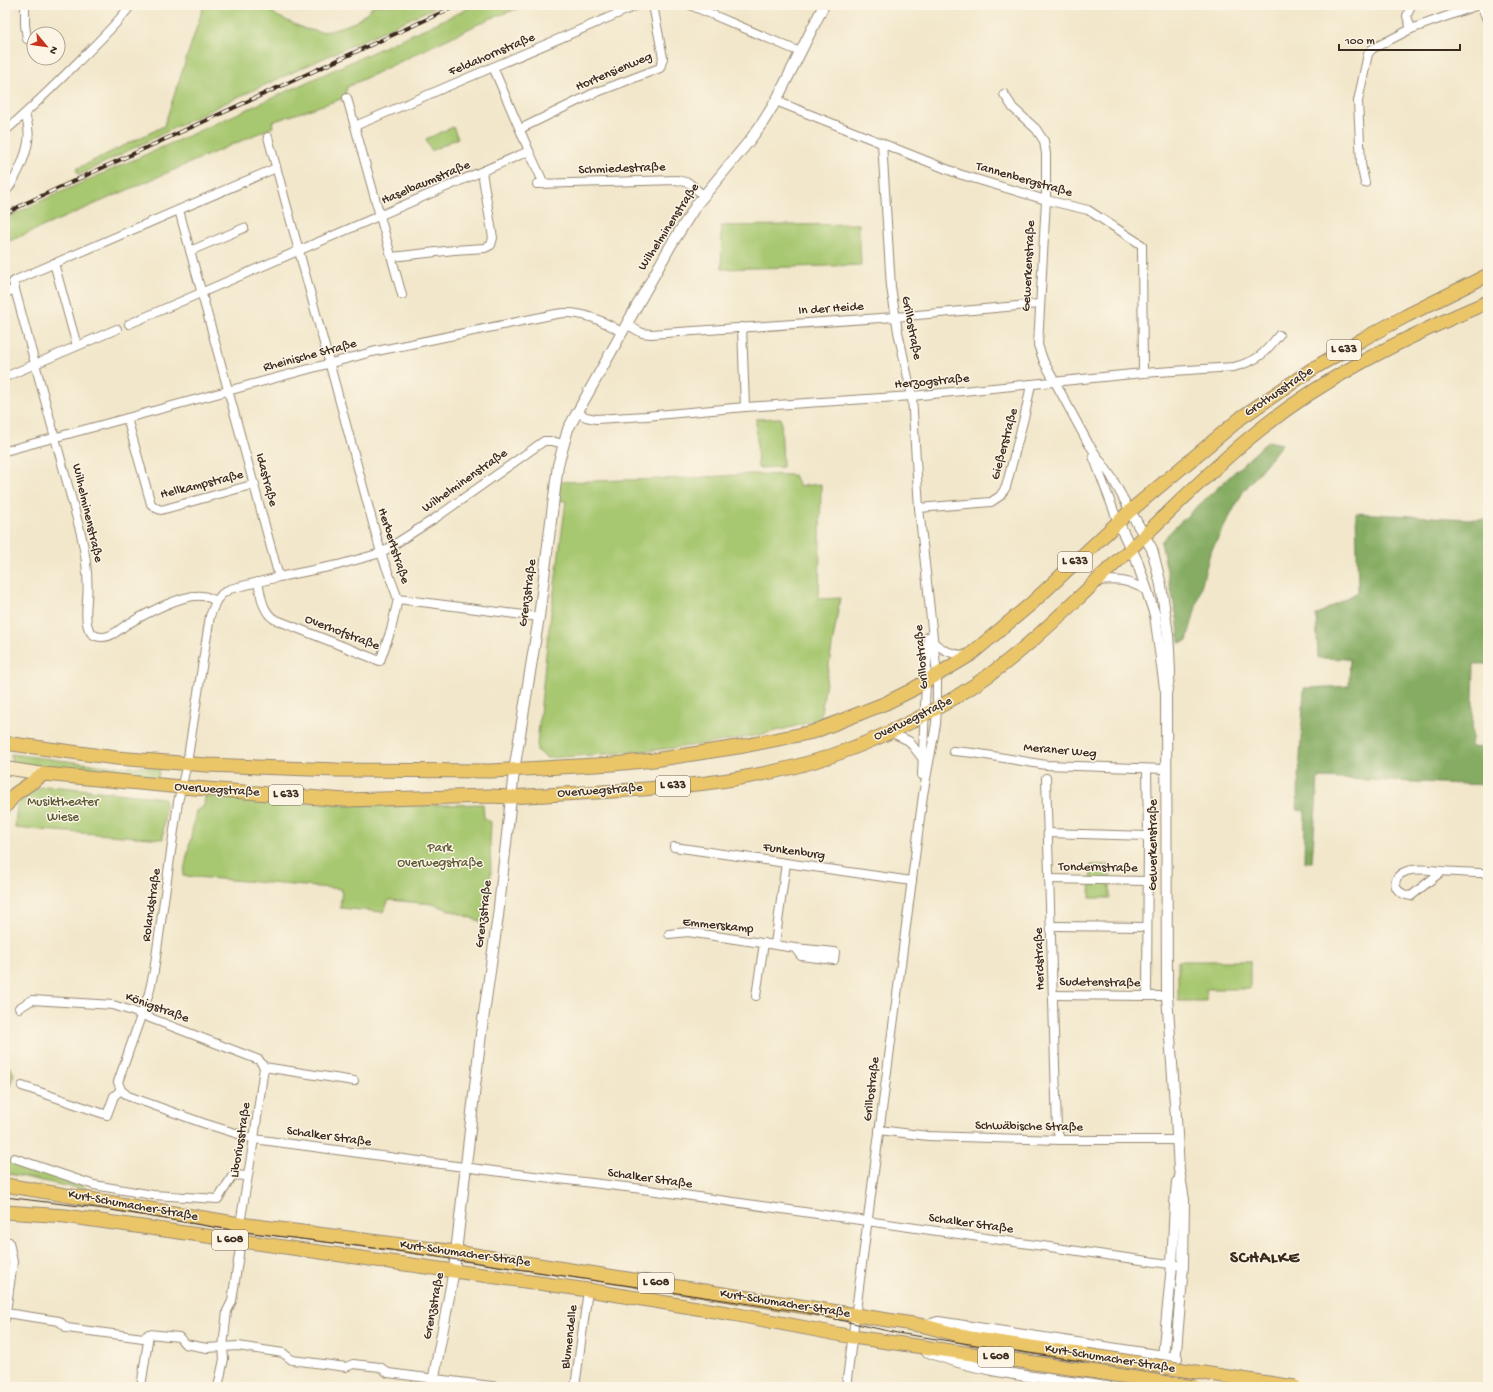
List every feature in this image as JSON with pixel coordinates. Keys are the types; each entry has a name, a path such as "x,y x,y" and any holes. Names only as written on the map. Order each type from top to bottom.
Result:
{"main road":[{"name":"Grothusstraße","path":"1130,511 1242,417 1291,383 1369,336 1488,275"},
{"name":"Grothusstraße","path":"1144,536 1208,474 1252,435 1318,387 1374,355 1426,329 1488,302"},
{"name":"Overwegstraße","path":"5,743 116,758 286,769 514,770 654,760 744,746 813,732 886,703 910,691 970,655 1032,602 1130,511"},
{"name":"Overwegstraße","path":"5,768 44,774 181,788 345,800 489,796 511,797 687,785 760,775 831,756 890,732 957,697 1023,648 1144,536"},
{"path":"5,807 15,794 44,774"},
{"name":"Kurt-Schumacher-Straße","path":"5,1185 240,1224 456,1252 925,1326 970,1338 1295,1387"},
{"name":"Kurt-Schumacher-Straße","path":"5,1212 65,1216 454,1270 732,1314 853,1337 1194,1387"}],"street":[{"path":"25,5 26,32"},
{"path":"5,131 25,115 98,42 132,5"},
{"name":"Feldahornstraße","path":"355,126 638,5"},
{"name":"Hortensienweg","path":"520,129 592,94 660,68 663,58 653,5"},
{"path":"690,5 800,52"},
{"name":"Wilhelminenstraße","path":"56,438 83,540 87,570 87,627 101,638 108,636 135,620 162,607 190,597 204,596 216,601 222,594 230,589 338,565 381,553 437,517 544,441 552,440 563,444 568,428 671,245 704,196 750,140 776,101 824,5"},
{"path":"1411,5 1407,16 1411,29"},
{"path":"1366,183 1361,164 1358,101 1368,54 1372,49 1411,29 1478,5"},
{"path":"1482,5 1488,22"},
{"path":"493,67 529,151"},
{"name":"Gewerkenstraße","path":"1004,94 1013,108 1036,129 1044,141 1046,154 1046,200 1039,304 1038,345 1044,362 1054,382 1088,443 1111,476 1152,549 1161,585 1168,635 1170,673 1166,694 1167,996 1179,1170 1184,1200 1184,1266 1177,1358 1173,1387"},
{"path":"347,98 380,216"},
{"name":"Tannenbergstraße","path":"776,101 959,174 1046,200 1088,210 1142,245 1143,373"},
{"path":"5,192 10,186 24,156 28,140 28,128 25,115"},
{"name":"Herbertstraße","path":"268,137 381,553 398,599 539,617"},
{"name":"Grillostraße","path":"846,1387 923,795 936,724 931,710 933,642 919,508 912,396 895,317 891,287 882,143"},
{"name":"Schmiedestraße","path":"529,151 540,184 677,180 688,183 704,196"},
{"name":"Haselbaumstraße","path":"129,324 529,151"},
{"path":"56,438 13,282 276,168"},
{"name":"Haselbaumstraße","path":"392,257 485,248 491,245 493,238 482,172"},
{"name":"Idastraße","path":"179,210 280,577"},
{"name":"Haselbaumstraße","path":"380,216 402,296"},
{"path":"190,251 244,228"},
{"path":"54,263 77,346"},
{"path":"5,293 15,288"},
{"name":"In der Heide","path":"624,328 646,334 895,317 1039,304"},
{"name":"Rheinische Straße","path":"5,451 372,352 563,312 587,316 610,325 624,328"},
{"path":"742,327 745,407"},
{"path":"5,377 117,329"},
{"name":"Herzogstraße","path":"577,412 586,417 596,419 646,416 745,407 912,396 1143,373 1234,366 1248,363 1258,358 1279,335"},
{"name":"Gießerstraße","path":"919,508 991,502 1000,496 1006,487 1026,410 1031,384"},
{"name":"Hellkampstraße","path":"127,418 151,504 156,508 162,510 255,484"},
{"name":"Gewerkenstraße","path":"1088,443 1118,522 1131,548 1148,591 1155,615 1160,649 1161,671 1166,694"},
{"name":"Grenzstraße","path":"432,1383 454,1270 467,1168 481,1034 498,916 514,770 539,617 558,465 563,444"},
{"path":"1096,581 1114,579 1127,581 1148,591"},
{"name":"Overhofstraße","path":"258,582 265,611 274,619 380,661 398,599"},
{"name":"Rolandstraße","path":"121,1090 118,1082 149,993 154,971 164,895 181,788 187,763 210,616 216,601"},
{"name":"Grillostraße","path":"923,795 922,758 931,710 930,612"},
{"path":"933,642 943,650 955,655 970,655"},
{"path":"890,732 909,741 922,758"},
{"name":"Meraner Weg","path":"953,751 1005,757 1043,764 1166,769"},
{"name":"Gewerkenstraße","path":"1147,769 1147,996"},
{"name":"Herdstraße","path":"1046,778 1057,1129 1060,1140"},
{"path":"1048,833 1148,836"},
{"name":"Funkenburg","path":"674,847 912,881"},
{"path":"775,944 786,863"},
{"path":"1442,871 1411,896 1403,895 1398,892 1396,888 1398,877 1406,872 1430,870 1488,873"},
{"name":"Tondernstraße","path":"1049,879 1147,881"},
{"path":"1051,926 1147,927"},
{"name":"Emmerskamp","path":"669,934 688,932 795,948"},
{"name":"Emmerskamp","path":"756,996 764,943"},
{"name":"Sudetenstraße","path":"1053,995 1147,996"},
{"path":"1147,996 1167,996"},
{"name":"Königstraße","path":"19,1008 32,1000 113,1005 141,1014 261,1063 354,1080"},
{"name":"Liboriusstraße","path":"240,1224 254,1139 261,1063"},
{"path":"22,1086 107,1114 114,1096 121,1090"},
{"name":"Schalker Straße","path":"121,1090 128,1096 254,1139 467,1168 642,1189 1184,1266"},
{"name":"Schwäbische Straße","path":"879,1130 928,1136 1060,1140 1178,1140"},
{"name":"Kurt-Schumacher-Straße","path":"14,1158 94,1185 153,1195 218,1199 233,1175 247,1176"},
{"name":"Gewerkenstraße","path":"1160,1387 1172,1265 1175,1204 1179,1170"},
{"path":"218,1387 224,1359 223,1347 227,1311 232,1301 241,1241"},
{"path":"9,1242 13,1262 5,1316 59,1321 67,1328 143,1338 149,1334 179,1337 185,1344 207,1348 238,1346 283,1353 292,1360 346,1368 353,1364 380,1367 388,1373 432,1383 499,1387"},
{"name":"Blumendelle","path":"575,1387 588,1290"},
{"name":"Kurt-Schumacher-Straße","path":"925,1326 938,1322 1177,1358"},
{"path":"141,1387 149,1334"},
{"name":"Kurt-Schumacher-Straße","path":"909,1344 950,1360 981,1368 1108,1387"}],"green space":[{"path":"204,5 265,5 277,16 305,29 321,32 330,31 355,22 368,12 374,5 440,5 221,105 79,175 76,169 164,126"},
{"path":"476,5 527,5 489,19 347,87 344,98 272,122 273,127 5,243 5,219 45,199 217,123"},
{"path":"453,127 458,138 431,151 426,139"},
{"path":"859,224 861,265 722,269 721,226"},
{"path":"781,418 783,467 758,468 756,419"},
{"path":"1268,441 1282,444 1243,492 1210,553 1187,641 1179,643 1178,623 1161,542 1174,528"},
{"path":"751,474 794,475 799,486 821,484 819,599 840,598 820,719 753,736 685,747 547,758 537,751 547,644 566,501 558,500 560,482 692,478"},
{"path":"1356,513 1488,520 1488,664 1474,664 1472,740 1470,747 1488,748 1488,785 1318,778 1312,862 1304,862 1305,811 1297,810 1304,688 1349,686 1350,659 1318,658 1316,615 1358,592"},
{"path":"11,754 107,766 160,767 158,778 16,764 11,763"},
{"name":"Musiktheater Wiese","path":"47,786 164,798 163,839 15,828 17,804 37,788"},
{"name":"Park Overwegstraße","path":"205,796 312,803 397,806 483,804 484,818 491,822 491,874 485,923 433,904 389,900 383,912 340,908 342,889 183,876 196,811 204,806"},
{"path":"1091,865 1110,865 1110,898 1090,898"},
{"path":"1178,961 1250,961 1250,989 1206,989 1206,1001 1178,1001"},
{"path":"5,1066 11,1068 14,1074 5,1100"},
{"path":"5,1159 85,1187 85,1190 5,1173"}],"tram line":[{"path":"5,1197 105,1209 243,1232 391,1250 804,1312 897,1333 1253,1387"}],"railway":[{"path":"5,214 458,5"}],"district":[{"name":"SCHALKE","path":"1265,1259"}]}
